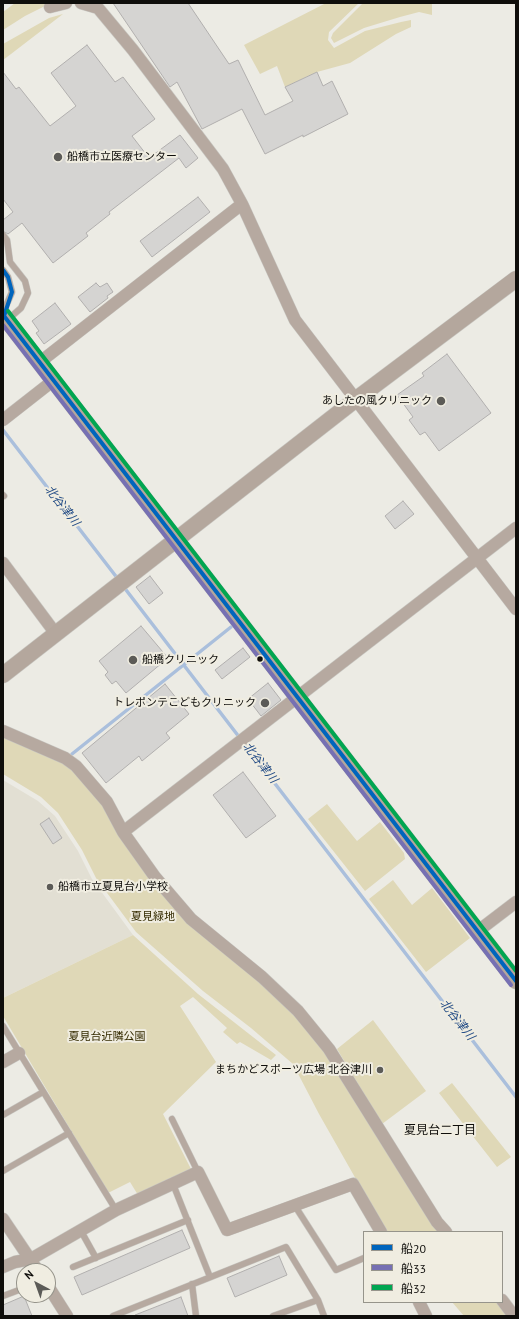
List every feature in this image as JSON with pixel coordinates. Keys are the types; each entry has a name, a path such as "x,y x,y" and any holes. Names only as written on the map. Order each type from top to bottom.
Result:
{"street":[{"path":"50,7 66,3"},
{"path":"81,3 98,8 133,50 223,169 242,204 295,320 516,609"},
{"path":"40,362 242,204"},
{"path":"3,675 355,400 516,279"},
{"path":"4,315 516,981"},
{"path":"3,420 54,380"},
{"path":"124,832 516,528"},
{"path":"3,563 56,634"},
{"path":"3,731 65,758 76,766 107,802 124,832 155,877 191,919 262,977 298,1011 329,1049 437,1222 445,1231"},
{"path":"478,931 516,902"},
{"path":"3,1062 19,1053"},
{"path":"3,1267 15,1262 31,1259 116,1210 198,1172 228,1230 353,1184 380,1231"},
{"path":"3,1219 33,1263"},
{"path":"56,1299 67,1316"},
{"path":"503,1301 514,1316"},
{"path":"420,1303 426,1316"}],"lane":[{"path":"3,235 7,240 10,262 25,280 28,293 21,308 14,314 4,315 12,292 8,277 3,270"},
{"path":"3,1026 116,1210"},
{"path":"3,1115 43,1092"},
{"path":"172,1119 198,1172"},
{"path":"3,1171 69,1133"},
{"path":"173,1184 210,1277"},
{"path":"295,1206 336,1270 363,1258"},
{"path":"73,1267 188,1220"},
{"path":"81,1230 96,1258"},
{"path":"113,1316 286,1247 318,1300 324,1316"},
{"path":"192,1284 196,1316"},
{"path":"3,1296 16,1291"},
{"path":"273,1316 318,1300"}],"shaded area":[{"name":"船橋市立夏見台小学校","path":"3,780 38,801 55,816 78,851 92,879 133,935 3,998"}],"green space":[{"path":"15,3 51,3 25,16 3,30 3,12"},
{"path":"326,3 359,3 329,32 328,40 334,48 365,31 411,20 411,27 396,34 350,63 317,72 285,87 277,66 260,74 244,45"},
{"path":"363,3 432,3 432,15 419,12 400,17 364,28 334,43 331,38 333,33"},
{"path":"63,14 3,60 3,44 49,18"},
{"name":"夏見緑地","path":"3,735 73,768 102,804 151,880 296,1013 326,1049 438,1231 385,1231 319,1114 293,1064 251,1028 203,991 136,932 96,878 82,850 58,813 41,797 3,774"},
{"path":"327,804 357,841 380,822 404,853 405,859 365,891 308,819"},
{"path":"393,880 412,905 432,888 470,938 426,972 369,899"},
{"name":"夏見台近隣公園","path":"133,935 198,994 276,1055 271,1060 240,1042 237,1044 223,1032 227,1028 193,997 180,1006 216,1062 163,1114 191,1169 138,1195 130,1182 108,1193 3,1016 3,998"},
{"name":"まちかどスポーツ広場 北谷津川","path":"373,1020 426,1091 382,1124 337,1049"},
{"path":"452,1083 511,1157 497,1167 439,1093"},
{"path":"453,1303 500,1303 510,1316 464,1316"}],"building":[{"path":"113,3 188,3 229,64 238,60 265,115 293,101 285,87 317,72 323,86 332,81 348,114 265,154 242,109 202,129 177,82 170,87"},
{"path":"87,45 115,82 123,77 155,119 132,136 149,158 180,135 198,158 186,168 179,158 109,212 110,214 86,233 88,236 53,263 22,223 8,234 3,231 3,220 13,212 3,199 3,72 16,89 19,87 50,126 76,106 51,73"},
{"path":"198,197 210,212 152,257 140,241"},
{"path":"96,283 100,287 107,283 113,292 107,296 108,298 90,312 78,297"},
{"path":"55,303 71,324 44,344 36,333 39,331 32,321"},
{"path":"447,354 491,413 439,451 425,432 420,435 409,420 413,417 397,395 424,376 422,373"},
{"path":"403,501 414,514 395,529 385,516"},
{"path":"150,576 163,593 149,604 136,587"},
{"path":"141,626 168,658 126,693 116,681 112,684 105,675 108,672 99,661"},
{"path":"243,648 250,657 222,679 215,670"},
{"path":"268,683 281,700 261,716 248,699"},
{"path":"165,684 189,714 166,733 170,738 142,761 139,756 106,783 82,753"},
{"path":"243,772 276,816 246,838 213,795"},
{"path":"49,818 62,838 53,844 40,824"},
{"path":"182,1230 190,1248 82,1295 74,1277"},
{"path":"279,1256 287,1275 235,1297 227,1278"},
{"path":"181,1297 188,1316 135,1316 135,1315"},
{"path":"16,1299 16,1303 27,1303 32,1316 3,1316 3,1305"}],"waterway":[{"name":"北谷津川","path":"3,430 118,579"},
{"name":"北谷津川","path":"123,586 516,1097"},
{"path":"72,754 231,627"}],"transit line":[{"name":"船20","path":"3,270 8,277 12,292 4,316 516,981"},
{"name":"船32","path":"8,311 516,971"},
{"name":"船33","path":"3,325 511,985"}],"place":[{"name":"船橋市立医療センター","path":"58,157"},
{"name":"あしたの風クリニック","path":"441,401"},
{"name":"船橋クリニック","path":"133,660"},
{"name":"トレポンテこどもクリニック","path":"265,703"},
{"name":"船橋市立夏見台小学校","path":"50,887"},
{"name":"まちかどスポーツ広場 北谷津川","path":"380,1070"}],"district":[{"name":"夏見台二丁目","path":"440,1131"}]}
